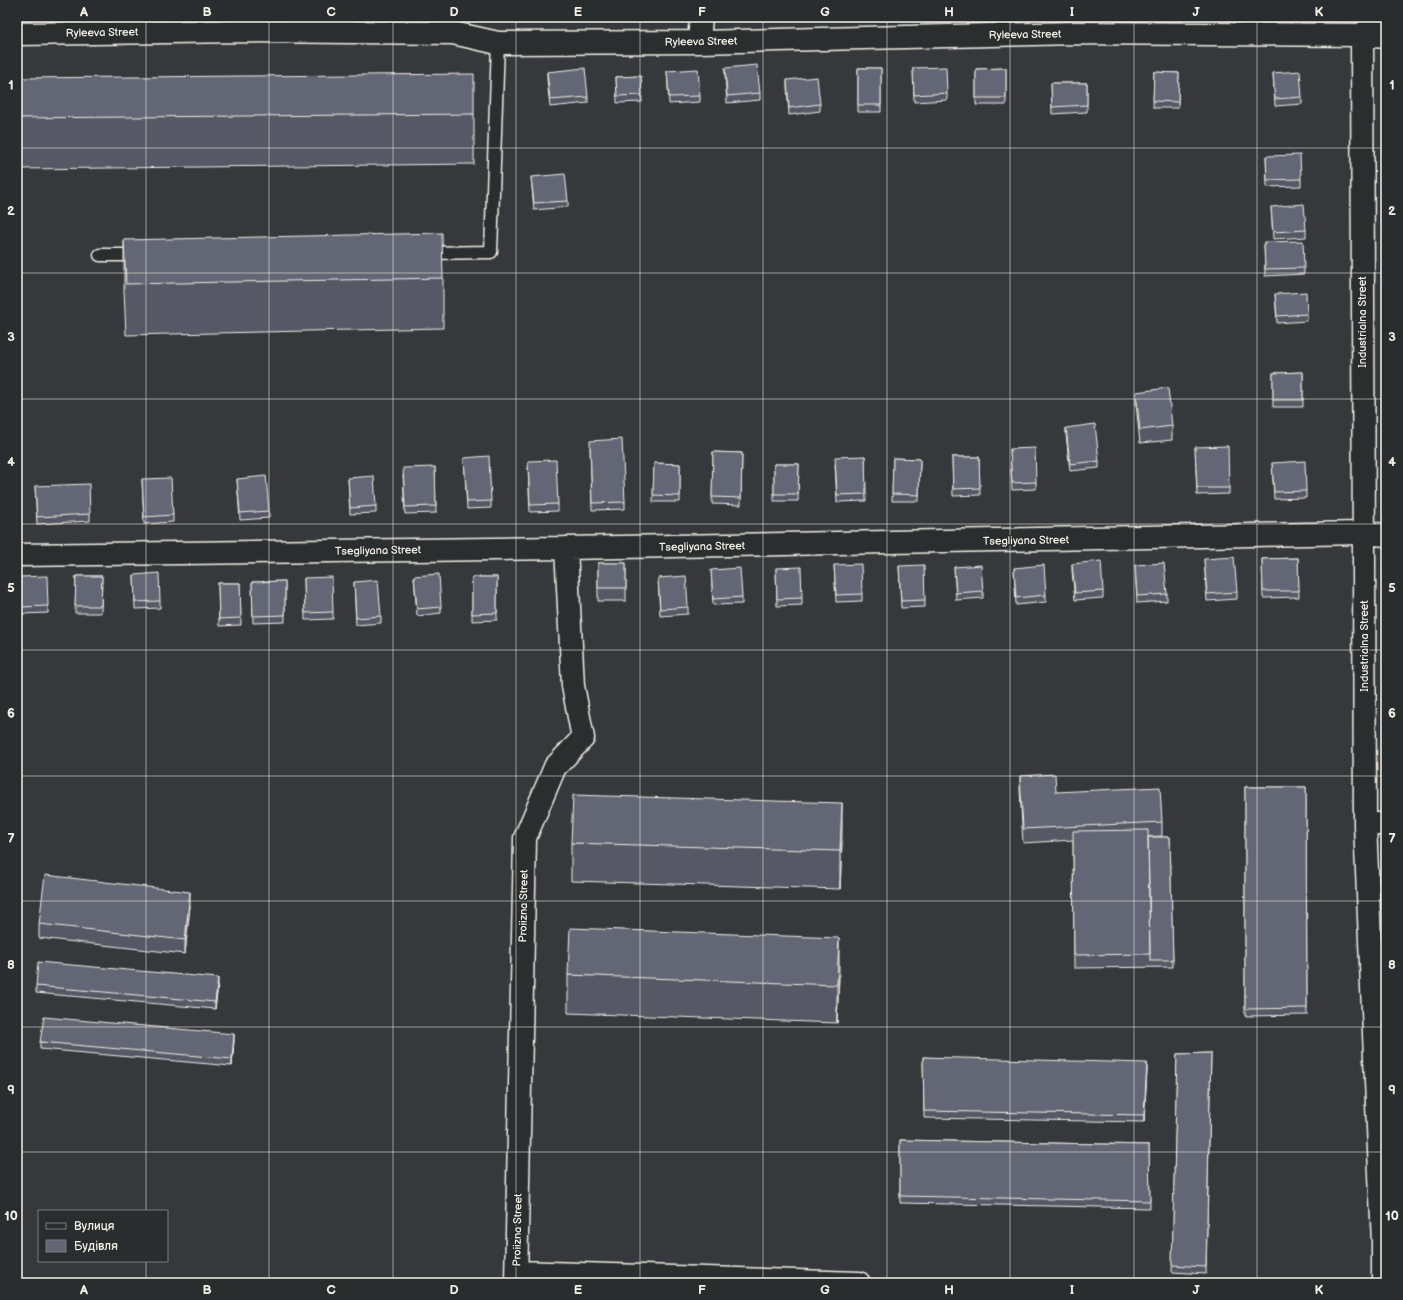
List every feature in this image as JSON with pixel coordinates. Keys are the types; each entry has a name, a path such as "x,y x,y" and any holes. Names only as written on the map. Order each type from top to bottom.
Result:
{"street":[{"path":"699,42 701,17"},
{"path":"1362,35 1380,17"},
{"name":"Ryleeva Street","path":"17,34 245,31 454,25 498,43 699,42 1078,25 1386,37"},
{"name":"Industrialna Street","path":"1362,35 1363,533 1376,824 1385,1243 1383,1283"},
{"name":"Tsegliyana Street","path":"17,555 566,548 1363,533 1386,535"},
{"name":"Proiizna Street","path":"517,1278 525,838 555,768 583,738 574,686 566,548"},
{"path":"517,1278 859,1283"}],"lane":[{"path":"411,253 491,252 498,43"},
{"path":"100,255 156,254"}],"building":[{"path":"757,65 760,93 727,96 725,68"},
{"path":"946,67 947,93 914,95 913,68"},
{"path":"585,68 588,97 550,100 547,72"},
{"path":"858,68 881,68 881,105 858,105"},
{"path":"1006,68 1006,98 976,98 976,69"},
{"path":"698,69 700,96 669,97 667,71"},
{"path":"1300,71 1302,97 1275,99 1273,73"},
{"path":"1154,72 1179,73 1178,102 1153,101"},
{"path":"474,74 474,114 17,118 17,78"},
{"path":"641,76 642,95 617,96 616,77"},
{"path":"817,77 820,104 789,108 787,80"},
{"path":"1051,83 1087,83 1087,105 1052,107"},
{"path":"1300,155 1301,179 1267,180 1266,156"},
{"path":"565,174 568,201 534,203 531,177"},
{"path":"1304,204 1306,230 1273,232 1271,207"},
{"path":"442,233 443,278 126,284 124,240"},
{"path":"1303,241 1304,268 1265,269 1264,242"},
{"path":"1306,292 1307,314 1277,316 1275,294"},
{"path":"1303,372 1303,400 1273,400 1273,373"},
{"path":"1168,388 1172,426 1140,430 1136,392"},
{"path":"1095,424 1099,461 1070,464 1066,428"},
{"path":"622,439 625,502 592,503 590,441"},
{"path":"1228,446 1229,488 1197,488 1195,447"},
{"path":"1035,448 1036,482 1012,483 1010,449"},
{"path":"713,452 742,453 741,498 712,497"},
{"path":"489,456 491,501 467,502 464,458"},
{"path":"865,456 866,494 837,495 835,457"},
{"path":"952,457 979,457 980,488 953,489"},
{"path":"893,458 920,459 919,495 892,494"},
{"path":"556,460 558,504 530,505 528,461"},
{"path":"1305,461 1306,491 1274,492 1272,463"},
{"path":"654,463 680,464 680,496 653,495"},
{"path":"774,464 799,464 798,494 774,494"},
{"path":"435,467 436,506 405,507 403,468"},
{"path":"266,476 269,511 240,513 237,479"},
{"path":"374,476 376,506 350,508 348,478"},
{"path":"171,478 173,515 144,517 142,479"},
{"path":"89,484 90,514 37,517 35,486"},
{"path":"1234,557 1237,592 1207,594 1204,559"},
{"path":"1298,558 1299,591 1263,591 1262,559"},
{"path":"1101,561 1103,591 1075,593 1072,564"},
{"path":"598,563 626,563 626,588 598,588"},
{"path":"1164,563 1167,594 1137,596 1135,565"},
{"path":"861,564 862,594 836,595 834,565"},
{"path":"924,565 925,600 901,601 899,566"},
{"path":"981,565 983,591 956,593 954,567"},
{"path":"1044,565 1046,595 1016,598 1014,568"},
{"path":"801,567 802,598 777,599 776,568"},
{"path":"740,568 742,597 713,599 711,570"},
{"path":"159,573 160,601 135,602 134,575"},
{"path":"439,574 441,607 417,609 414,576"},
{"path":"47,576 48,606 21,607 20,577"},
{"path":"76,576 102,576 101,606 75,606"},
{"path":"686,576 688,607 660,609 658,578"},
{"path":"332,577 333,612 305,613 304,578"},
{"path":"472,577 497,577 497,613 472,614"},
{"path":"378,580 381,616 356,618 354,582"},
{"path":"285,581 285,615 253,616 252,582"},
{"path":"218,583 240,583 241,618 219,619"},
{"path":"1055,774 1056,792 1160,787 1162,822 1023,829 1020,776"},
{"path":"1245,787 1306,787 1307,1008 1245,1009"},
{"path":"573,795 842,803 840,851 571,843"},
{"path":"1148,830 1150,954 1074,955 1073,831"},
{"path":"1148,837 1170,837 1173,960 1150,960"},
{"path":"45,875 190,892 185,940 39,924"},
{"path":"570,928 839,938 837,985 568,975"},
{"path":"38,962 218,978 215,1002 36,986"},
{"path":"44,1017 234,1034 232,1059 40,1042"},
{"path":"1211,1053 1206,1267 1172,1265 1177,1054"},
{"path":"923,1057 1147,1063 1144,1115 924,1111"},
{"path":"900,1140 1149,1145 1150,1201 900,1196"}]}
